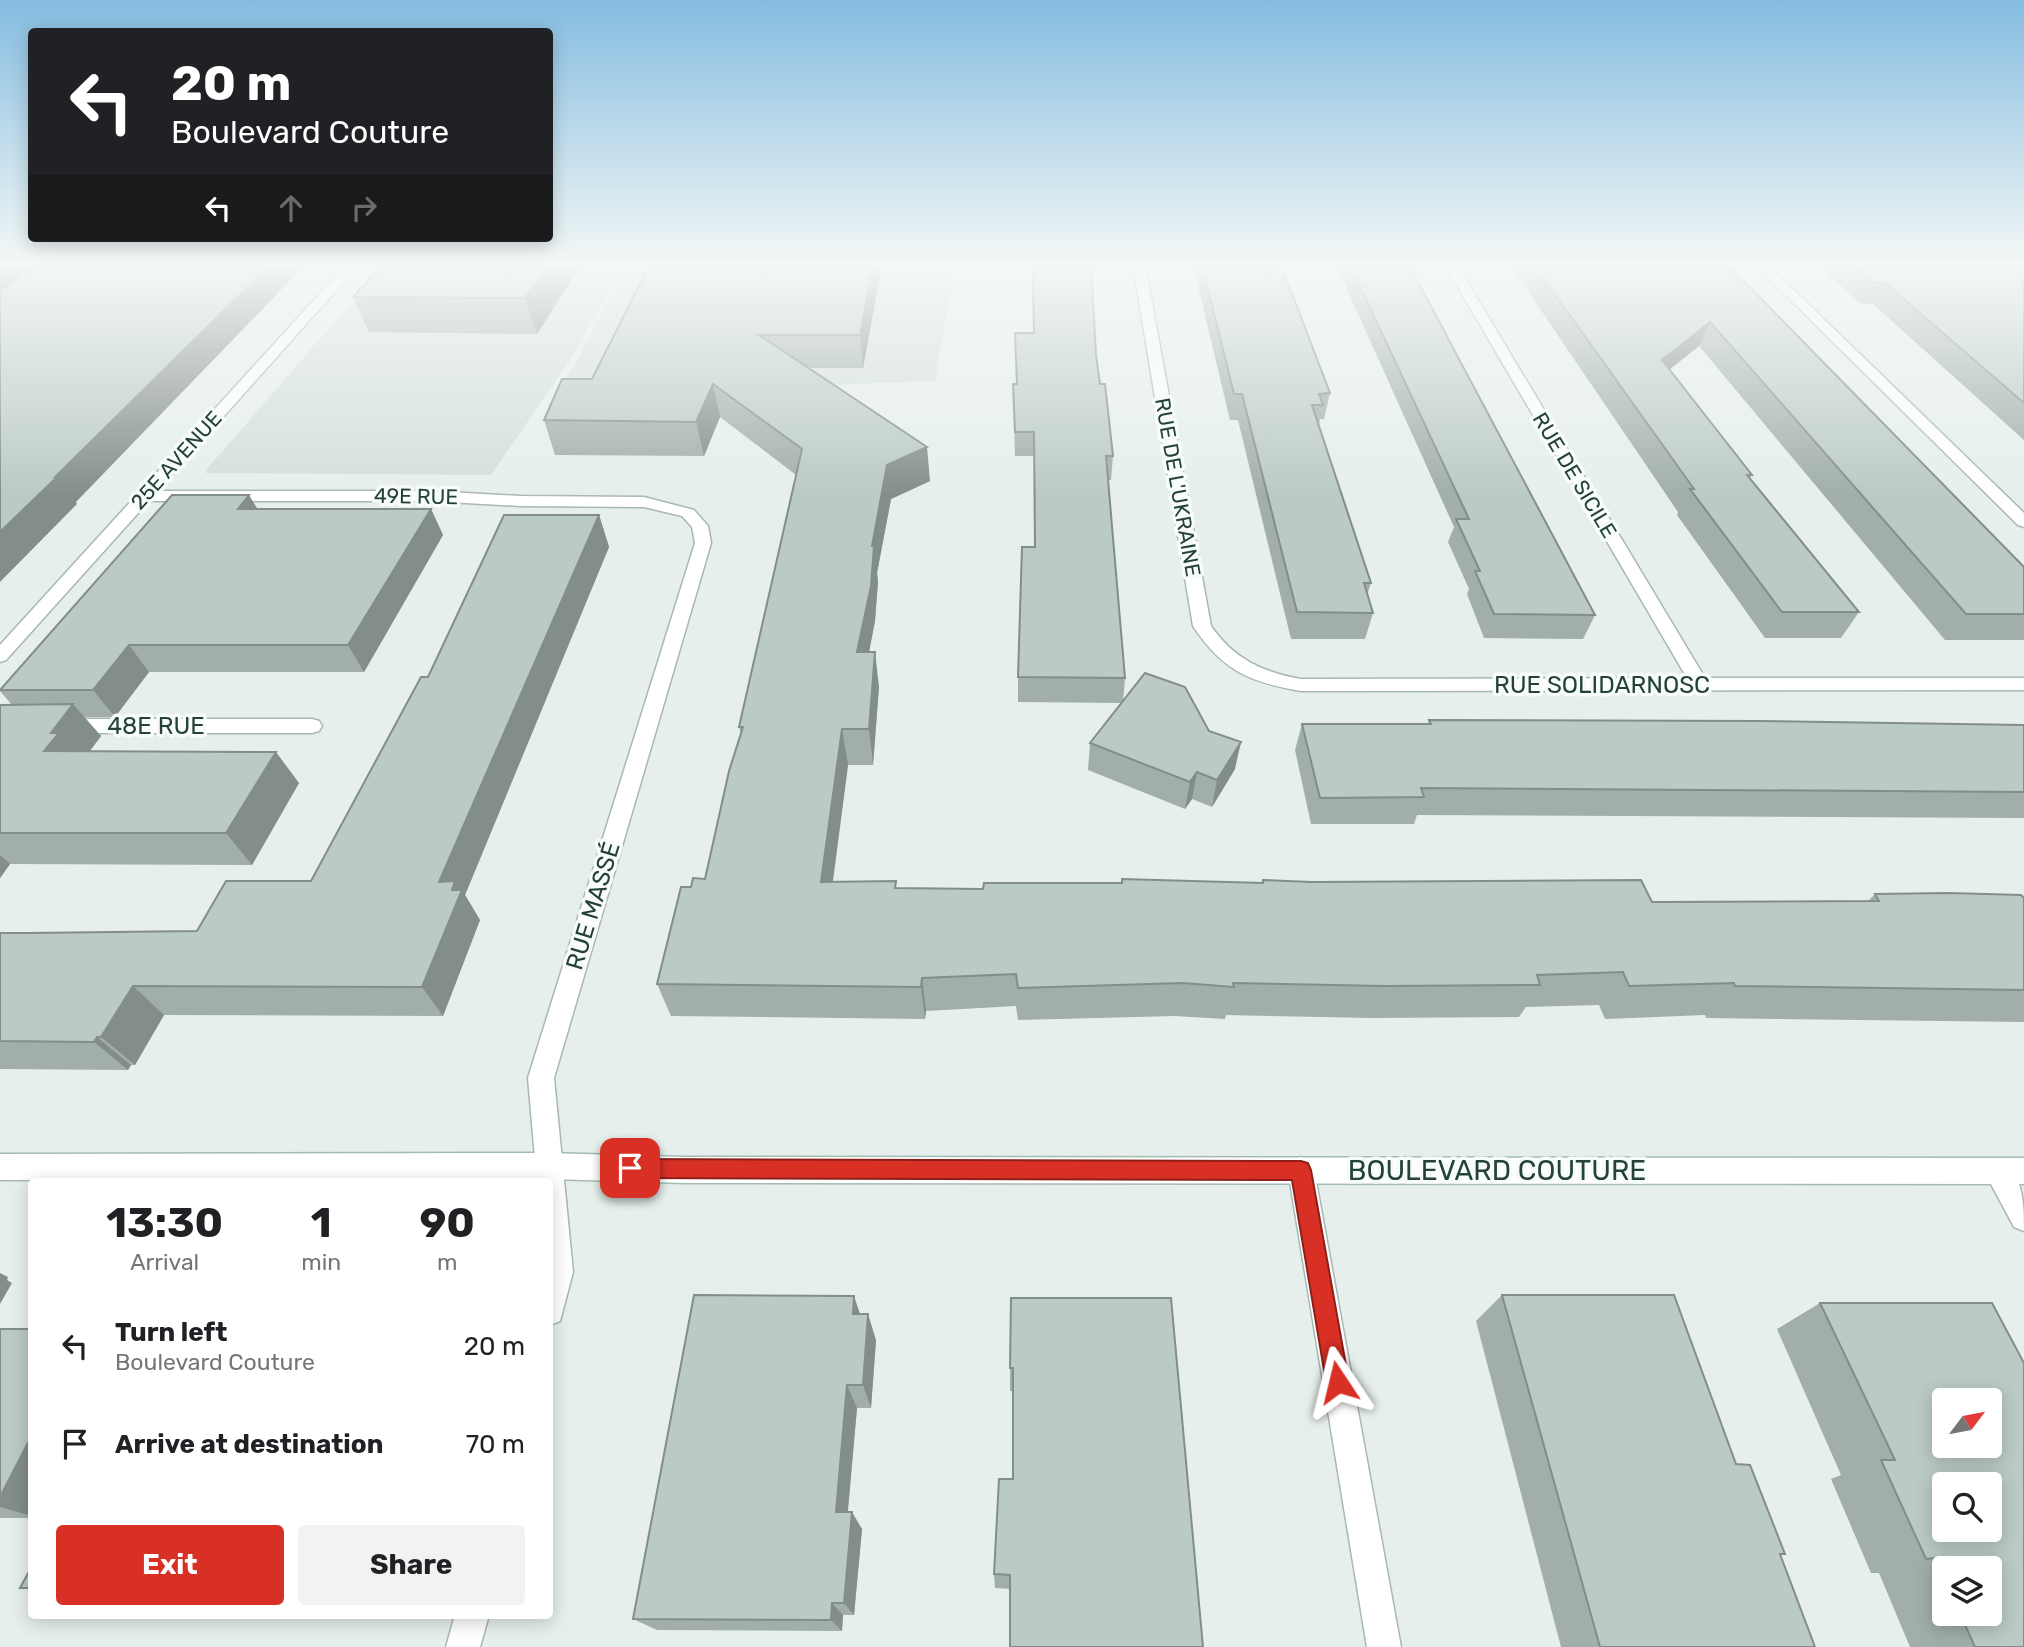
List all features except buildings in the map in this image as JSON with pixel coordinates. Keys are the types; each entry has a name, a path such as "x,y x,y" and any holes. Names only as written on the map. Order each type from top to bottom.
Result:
{"street":[{"name":"25E AVENUE","path":"0,656 283,342"},
{"name":"RUE DE L'UKRAINE","path":"1152,342 1202,626"},
{"name":"RUE DE SICILE","path":"1497,342 1700,685"},
{"path":"1840,342 2024,522"},
{"name":"49E RUE","path":"143,496 430,496 521,501 644,502 688,513"},
{"name":"RUE MASSÉ","path":"551,1178 541,1078 703,543 700,526 688,513"},
{"name":"RUE SOLIDARNOSC","path":"1202,626 1215,648 1236,667 1265,679 1301,685 2024,684"},
{"name":"48E RUE","path":"41,726 312,726"},
{"name":"BOULEVARD COUTURE","path":"0,1167 2024,1171"},
{"path":"1301,1170 1384,1647"},
{"path":"1997,1171 2024,1217"},
{"name":"RUE MASSÉ","path":"553,1201 559,1272 553,1298"},
{"path":"463,1647 471,1619"}],"shaded area":[{"path":"317,342 581,342 491,475 206,473"},
{"path":"587,342 942,342 935,381 553,395 577,362"}],"route":[{"path":"630,1168 1301,1170 1338,1382"}]}
